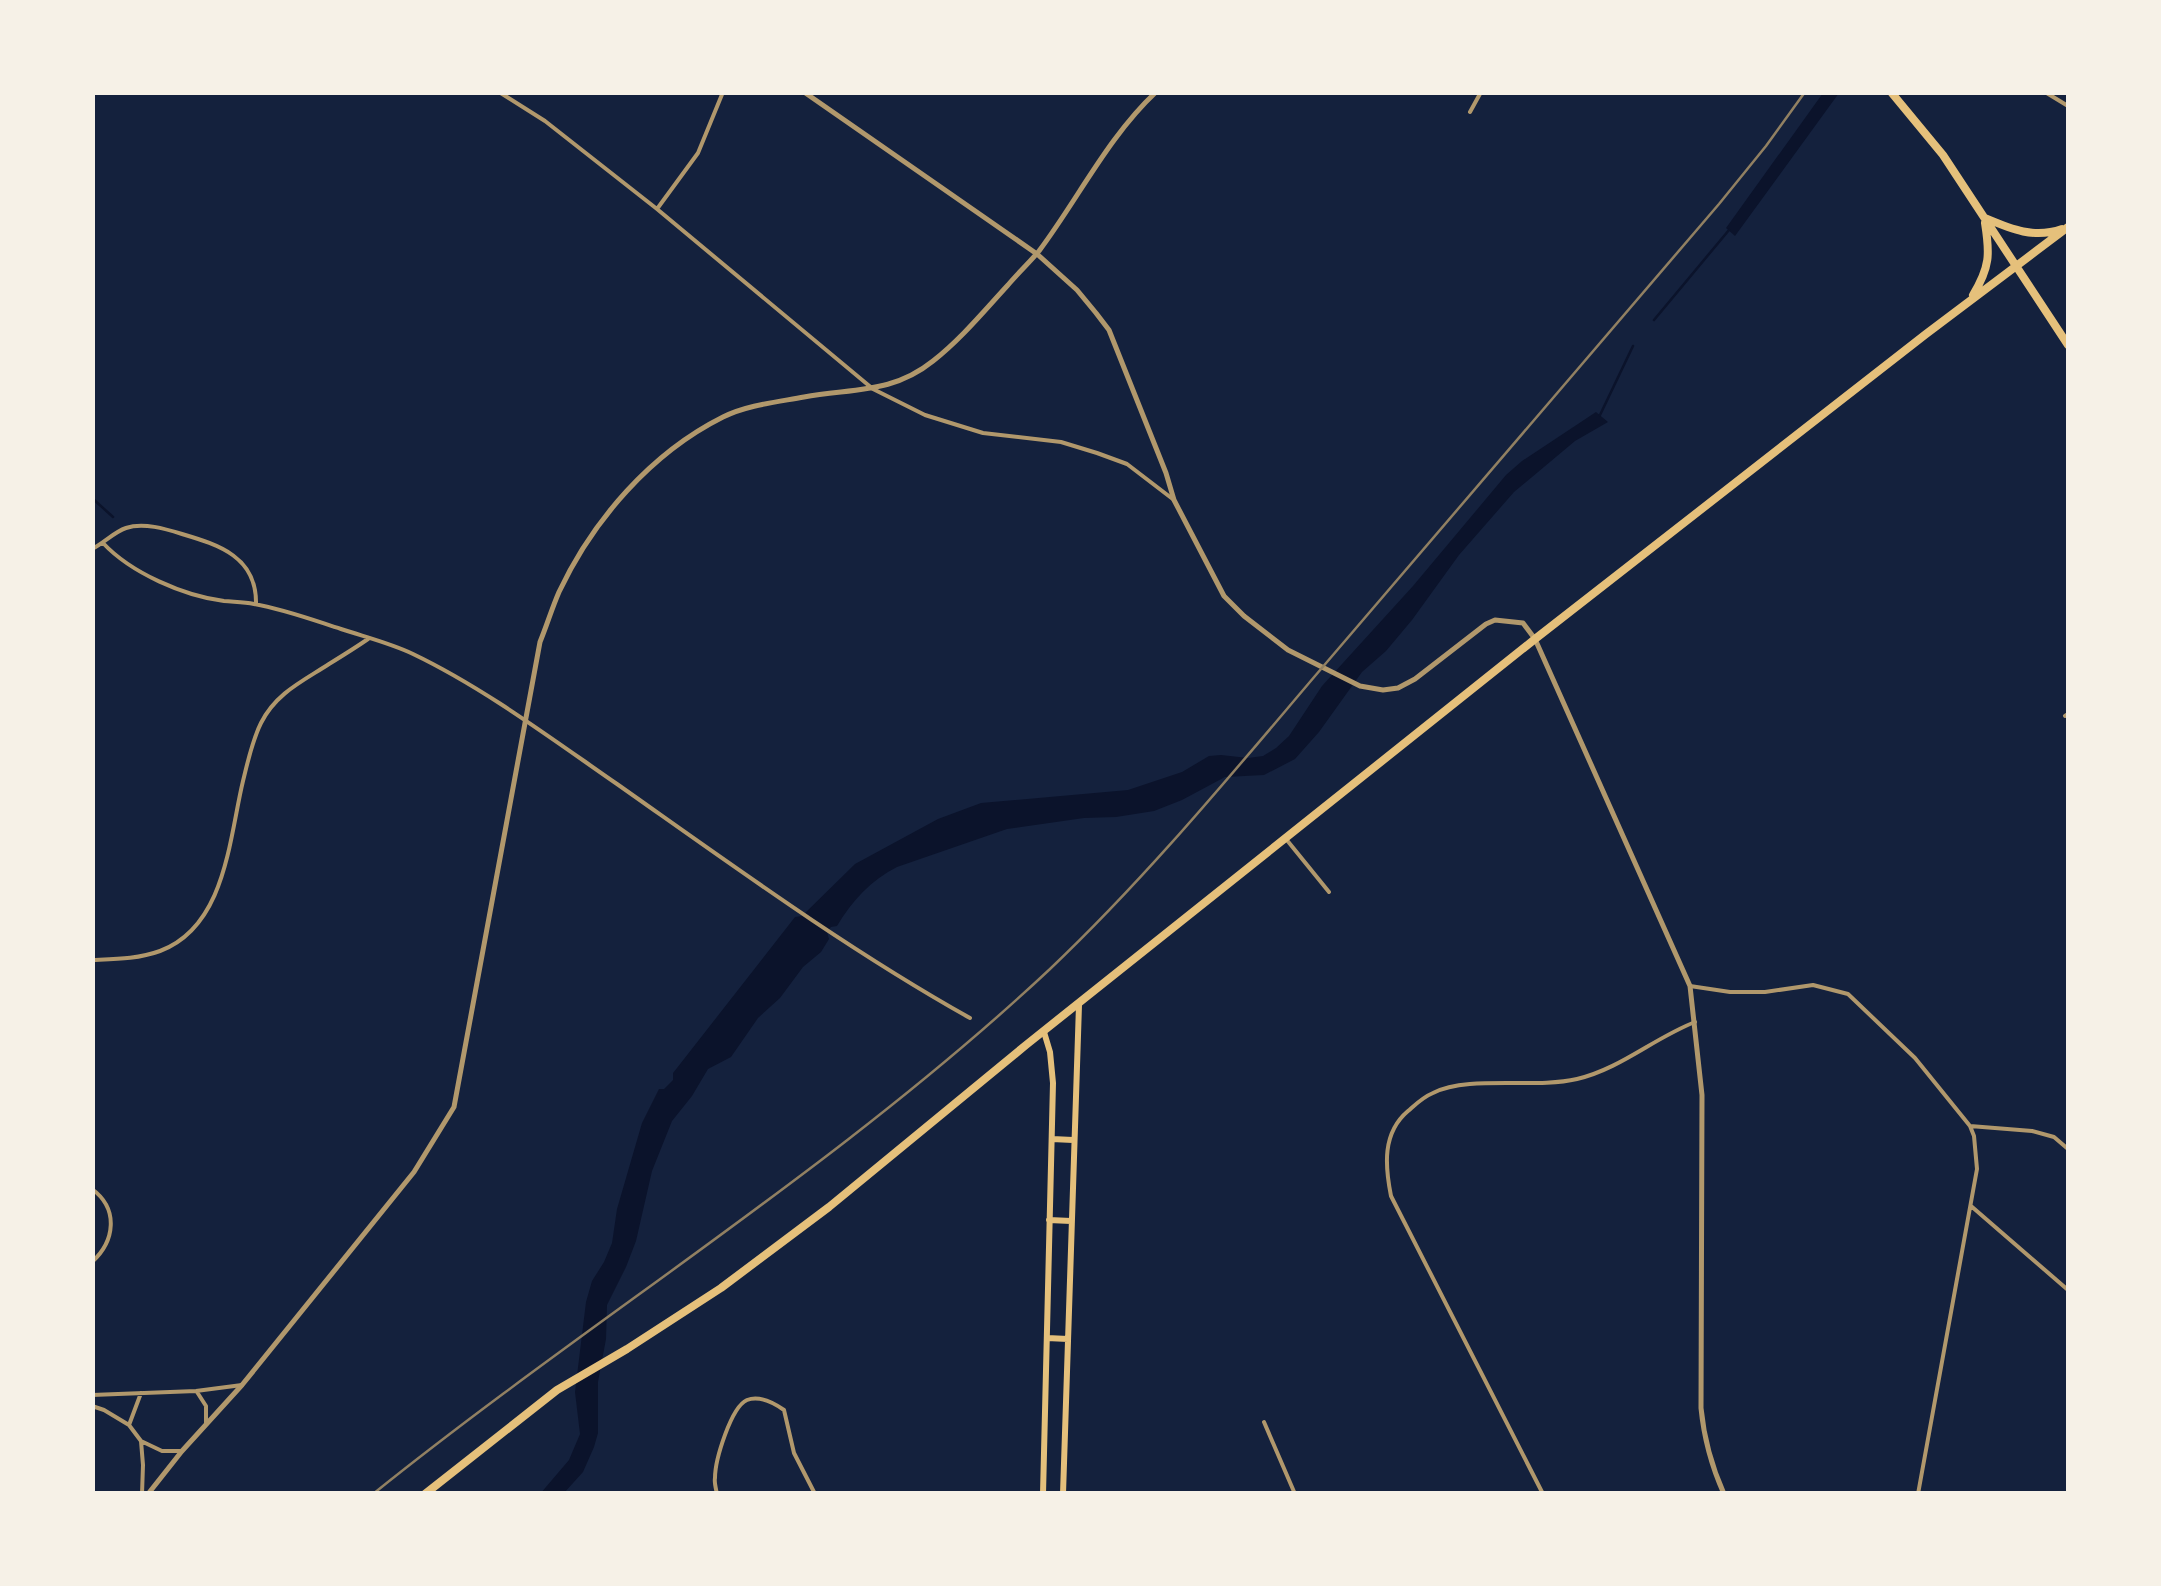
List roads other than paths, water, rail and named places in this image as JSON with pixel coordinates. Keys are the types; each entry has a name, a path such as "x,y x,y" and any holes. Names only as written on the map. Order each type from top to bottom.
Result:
{"main road":[{"path":"1891,92 1944,155 2068,346"},
{"path":"1985,218 2029,234 2068,226"},
{"path":"1969,301 1988,263 1985,218"},
{"path":"426,1494 556,1390 627,1350 721,1288 829,1206 1535,639 2068,226"},
{"path":"1064,1494 1078,1006"},
{"path":"1042,1494 1053,1082 1044,1032"},
{"path":"1052,1140 1073,1140"},
{"path":"1049,1220 1071,1221"},
{"path":"1047,1338 1068,1339"}],"street":[{"path":"498,92 544,121 657,210 873,390 925,415 983,434 1062,442 1097,453 1127,464 1174,500"},
{"path":"657,210 698,153 723,92"},
{"path":"804,92 1036,254 1077,290 1108,330 1174,500 1224,596 1288,650 1360,686 1388,690 1409,683 1496,620 1522,623 1535,639 1690,986 1702,1095 1701,1408 1704,1438 1724,1494"},
{"path":"145,1494 242,1386 414,1172 454,1107 540,642 560,591 592,536 644,472 685,440 725,416 826,393 873,390 906,379 932,362 962,336 1036,254 1133,114 1156,92"},
{"path":"1470,112 1481,92"},
{"path":"2044,92 2068,106"},
{"path":"92,549 125,528 144,526 219,545 251,576 256,604"},
{"path":"103,543 117,557 178,590 256,604 396,646 454,675 832,933 970,1018"},
{"path":"92,960 161,951 191,931 216,896 261,722 279,697 369,638"},
{"path":"1286,839 1329,892"},
{"path":"1690,986 1766,992 1813,985 1848,994 1915,1058 1970,1126 1978,1169 1918,1494"},
{"path":"1543,1494 1390,1196 1387,1144 1399,1118 1435,1091 1460,1085 1575,1080 1604,1071 1669,1032 1695,1022"},
{"path":"1970,1126 2032,1131 2054,1137 2068,1150"},
{"path":"92,1189 105,1200 112,1230 105,1249 92,1262"},
{"path":"1971,1206 2068,1290"},
{"path":"92,1395 242,1386"},
{"path":"196,1391 206,1406 206,1424"},
{"path":"128,1425 140,1393"},
{"path":"717,1494 714,1479 719,1450 739,1405 755,1398 784,1410 794,1453 815,1494"},
{"path":"92,1406 128,1425 141,1442 162,1451 182,1451"},
{"path":"1264,1422 1295,1494"},
{"path":"141,1442 145,1494"},
{"path":"92,1472 92,1492"}],"water":[{"path":"1823,93 1839,93 1735,236 1726,228"},
{"path":"1596,412 1608,422 1575,441 1514,492 1459,555 1386,651 1362,672 1295,759 1264,775 1225,777 1154,811 1007,829 897,867 863,892 837,926 827,932 829,939 821,952 758,1018 731,1057 708,1069 672,1121 652,1171 636,1241 607,1305 594,1447 583,1472 564,1493 540,1494 569,1460 580,1434 575,1392 586,1302 612,1243 617,1209 642,1123 659,1089 673,1080 673,1073 795,917 802,916 855,864 938,819 981,803 1128,790 1182,772 1209,756 1248,758 1263,756 1276,748 1289,736 1322,686 1506,475"}],"waterway":[{"path":"1654,320 1729,230"},
{"path":"1600,415 1633,346"},
{"path":"92,498 113,517"}],"railway":[{"path":"373,1494 887,1109 1050,969 1154,863 1219,789 1719,204 1805,92"}]}
